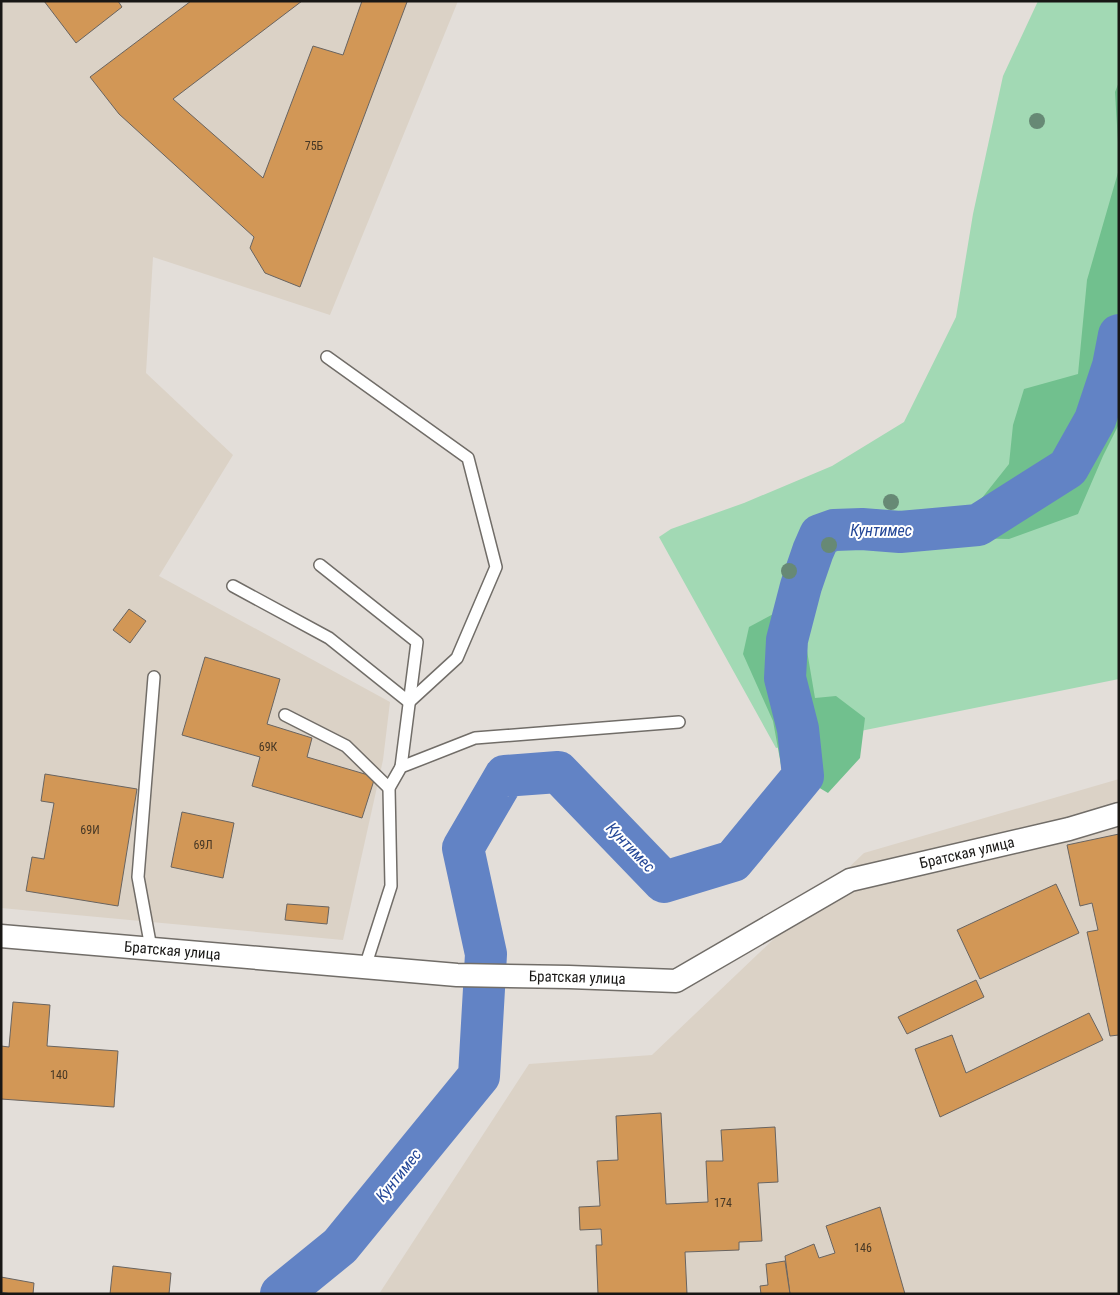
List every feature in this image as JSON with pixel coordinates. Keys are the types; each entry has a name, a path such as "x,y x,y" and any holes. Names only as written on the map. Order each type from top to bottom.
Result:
{"street":[{"name":"Братская улица","path":"1,936 457,975 514,975 676,981 850,880 1069,829 1119,814"}],"lane":[{"path":"327,357 468,458 496,567 457,658 410,702"},
{"path":"320,566 417,642 401,767 389,788 391,886 365,967"},
{"path":"233,586 329,638 410,702"},
{"path":"151,948 138,877 154,677"},
{"path":"285,715 346,746 389,788"},
{"path":"401,767 475,738 679,722"}],"shaded area":[{"path":"1,1 458,1 330,315 153,257 146,373 233,455 159,576 390,702 383,760 343,940 1,908"},
{"path":"1119,779 1119,1294 379,1294 529,1064 652,1055 864,853"}],"green space":[{"path":"1038,1 1119,1 1119,679 776,748 659,537 671,529 744,503 832,466 904,422 956,317 973,214 1003,76"},
{"path":"1119,82 1119,159 1115,92"},
{"path":"1119,169 1119,424 1078,514 1009,539 967,538 954,514 974,508 1009,464 1013,425 1024,389 1078,374 1087,280"},
{"path":"779,611 804,633 815,698 836,696 865,718 860,758 828,793 781,765 773,721 743,654 749,627"}],"building":[{"path":"44,1 118,1 122,7 76,43"},
{"path":"191,1 302,1 173,99 263,178 313,46 343,55 362,1 407,2 300,287 265,273 250,248 254,237 119,114 90,77"},
{"path":"129,609 146,621 130,643 113,630"},
{"path":"205,657 280,679 267,724 312,738 307,757 375,777 362,818 252,786 260,757 182,735"},
{"path":"45,774 137,789 118,906 26,891 32,857 44,859 54,803 41,801"},
{"path":"182,812 234,823 223,878 171,867"},
{"path":"1119,834 1119,1035 1110,1036 1087,932 1098,930 1092,903 1080,906 1067,845"},
{"path":"1056,884 1079,933 980,979 957,930"},
{"path":"287,904 329,907 327,924 285,920"},
{"path":"976,980 984,997 907,1034 898,1017"},
{"path":"13,1002 50,1005 47,1046 118,1051 114,1107 1,1099 1,1046 9,1047"},
{"path":"1089,1013 1103,1040 940,1117 915,1049 952,1035 966,1073"},
{"path":"661,1113 666,1204 708,1202 706,1161 723,1161 721,1130 775,1127 778,1182 758,1183 762,1241 739,1242 739,1250 685,1252 687,1294 598,1294 596,1245 602,1245 601,1229 580,1230 579,1207 600,1206 597,1161 618,1160 616,1116"},
{"path":"880,1207 905,1294 790,1294 785,1256 814,1244 819,1258 835,1253 826,1226"},
{"path":"785,1261 790,1294 761,1294 760,1286 768,1285 766,1264"},
{"path":"113,1266 171,1273 169,1294 110,1294"},
{"path":"1,1277 34,1283 33,1294 1,1292"}],"waterway":[{"name":"Кунтимес","path":"281,1294 340,1246 479,1076 486,954 463,848 505,776 558,772 664,882 733,861 803,776 798,729 785,678 787,640 801,586 820,535 834,530 862,529 900,532 978,525 1068,468 1095,420 1113,366 1119,335"}]}
